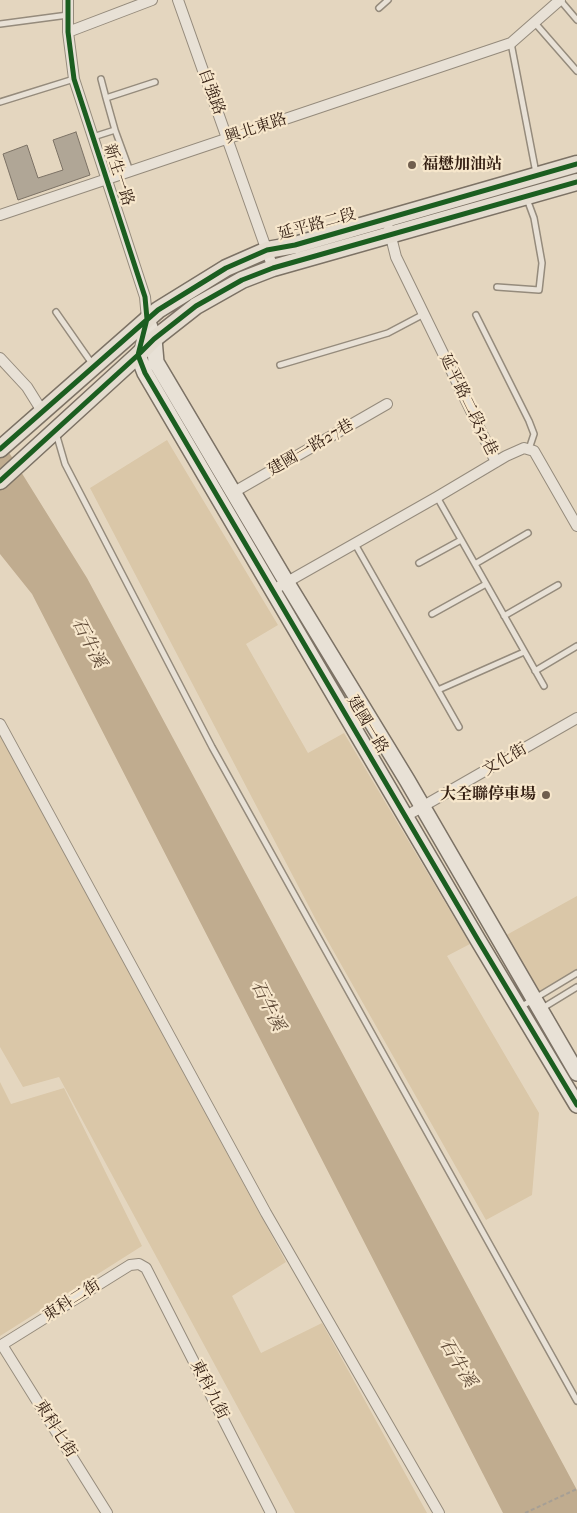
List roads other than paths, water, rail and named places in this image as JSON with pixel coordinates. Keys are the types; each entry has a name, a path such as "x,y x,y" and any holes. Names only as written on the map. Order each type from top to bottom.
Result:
{"main road":[{"name":"延平路二段","path":"0,449 147,318 226,268 267,250 295,245 577,164"},
{"name":"延平路二段","path":"0,481 154,339 196,306 242,280 273,268 577,182"}],"street":[{"name":"新生一路","path":"68,0 68,32 74,79 145,297 147,318 138,355"},
{"path":"68,32 152,0"},
{"name":"自強路","path":"178,0 273,268"},
{"path":"511,43 560,0"},
{"name":"興北東路","path":"0,215 511,43"},
{"name":"延平路二段52巷","path":"273,590 496,462 396,257 386,219"},
{"name":"建國一路","path":"147,318 154,339 156,362 422,807 577,1073"},
{"name":"建國一路","path":"138,355 145,373 577,1105"},
{"path":"0,358 44,409"},
{"name":"建國一路27巷","path":"234,492 388,404"},
{"path":"496,462 524,448 534,451 577,524"},
{"name":"文化街","path":"406,816 577,718"},
{"path":"0,724 266,1212 439,1513"},
{"name":"東科二街","path":"1,1345 130,1265 139,1264 146,1268"},
{"name":"東科九街","path":"146,1268 271,1513"},
{"name":"東科七街","path":"1,1345 108,1513"}],"lane":[{"path":"379,8 388,0"},
{"path":"560,0 577,20"},
{"path":"0,24 68,15"},
{"path":"535,23 577,71"},
{"path":"511,43 536,175"},
{"path":"0,102 74,79"},
{"path":"101,79 115,130 130,171"},
{"path":"106,98 155,82"},
{"path":"93,137 115,130"},
{"path":"497,287 539,290 542,263 534,218 526,196"},
{"path":"56,312 93,366"},
{"path":"280,365 388,333 424,314"},
{"path":"476,315 529,421 534,434 528,449"},
{"path":"59,428 69,472 212,747 577,1401"},
{"path":"437,497 544,686"},
{"path":"475,564 528,533"},
{"path":"419,563 461,540"},
{"path":"355,543 459,727"},
{"path":"432,614 486,584"},
{"path":"504,616 558,585"},
{"path":"535,671 577,646"},
{"path":"438,690 524,652"},
{"path":"537,1004 577,973"},
{"path":"519,1008 537,1004 577,987"}],"water":[{"name":"石牛溪","path":"0,438 87,578 577,1490 577,1513 503,1513 32,594 0,554"}],"place":[{"name":"福懋加油站","path":"412,165"},
{"name":"大全聯停車場","path":"546,795"}]}
